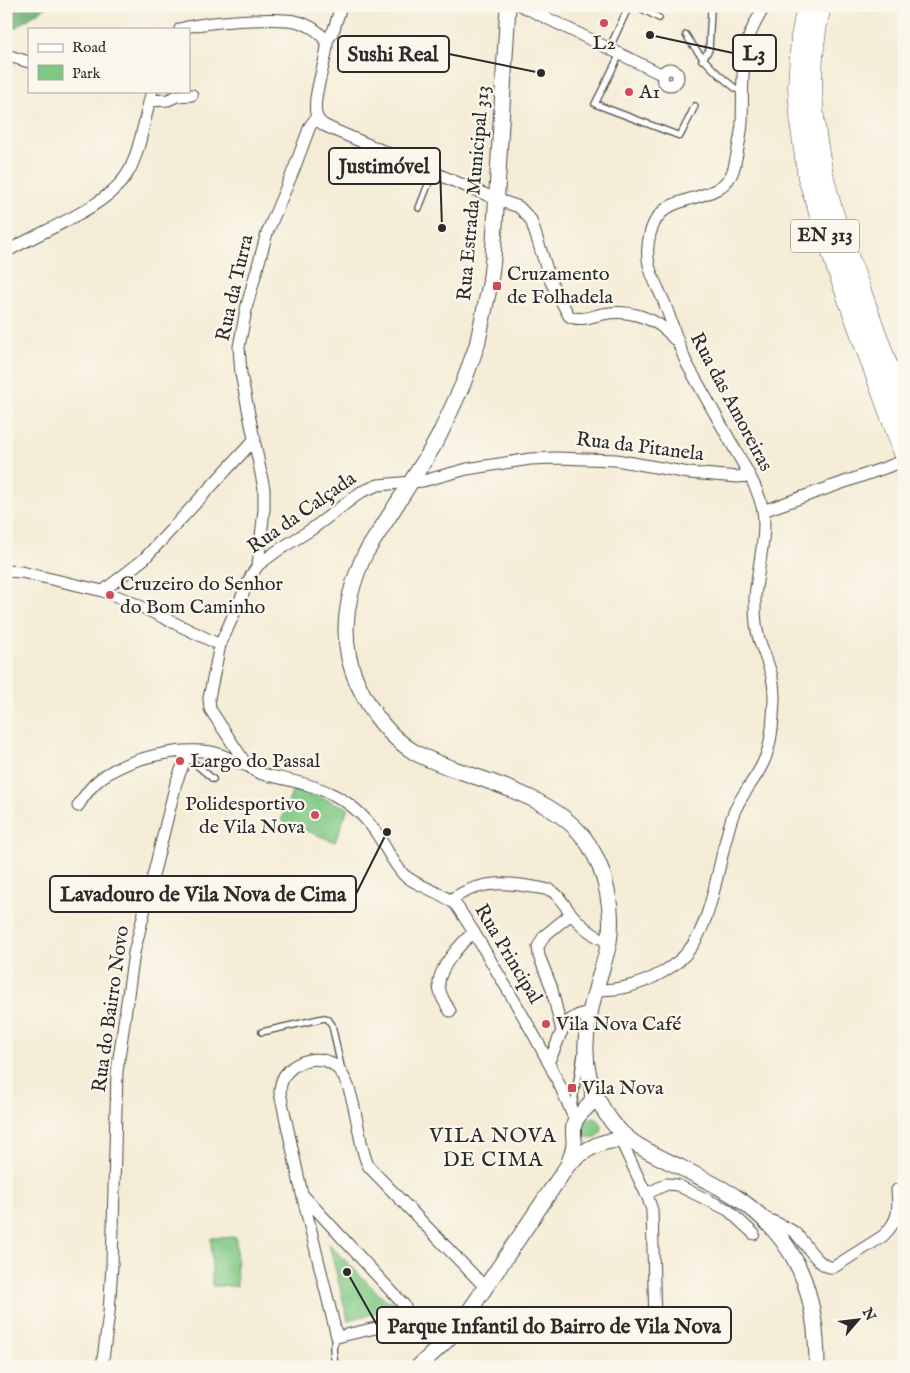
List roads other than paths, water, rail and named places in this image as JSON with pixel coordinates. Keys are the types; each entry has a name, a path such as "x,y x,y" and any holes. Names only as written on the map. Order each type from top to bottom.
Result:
{"main road":[{"name":"Rua Estrada Municipal 313","path":"508,6 490,284 477,345 463,384 442,430 365,554 353,582 346,626 348,654 353,672 362,692 377,717 400,742 414,752 431,760 552,808 578,830 592,850 604,878 609,897 609,942 595,990 586,1036 586,1064 592,1089 607,1116 625,1140 729,1193 772,1227 787,1247 805,1281 815,1320 818,1367"},
{"name":"EN 313","path":"806,6 800,37 797,86 800,129 807,178 836,269 904,456"},
{"name":"EN 313","path":"822,6 813,69 814,108 820,157 837,221 904,408"},
{"path":"418,1367 448,1339 486,1288 568,1165 574,1147 577,1122 592,1099 592,1089"},
{"path":"568,1165 597,1145 611,1132 607,1116 593,1108 577,1122"},
{"path":"577,1122 580,1142 597,1145 625,1140"}],"street":[{"path":"341,6 334,29 326,42 315,106 317,117 328,127 496,199 519,207 531,220 550,282 569,316 575,319 610,313 640,317 660,325 678,344"},
{"name":"Rua das Amoreiras","path":"763,511 749,475 687,364 678,344 649,265 648,244 652,228 658,216 669,207 715,190 727,180 733,170 742,124 742,94 748,39 765,6"},
{"path":"529,8 663,75"},
{"path":"186,28 223,22 290,20 317,30 326,42"},
{"path":"6,55 28,62"},
{"path":"6,252 86,210 118,186 133,163 150,96 168,100 177,96 192,95"},
{"name":"Rua da Turra","path":"258,565 264,499 263,480 241,374 239,347 247,305 267,233 310,126 317,117"},
{"path":"103,591 144,559 255,439"},
{"name":"Rua da Pitanela","path":"409,483 435,479 462,470 530,459 556,458 616,460 689,473 738,477 749,475"},
{"path":"595,990 614,990 631,987 648,980 678,962 690,949 699,934 709,907 725,842 736,809 764,762 772,719 774,682 770,665 760,642 756,616 755,597 763,529 763,511 904,461"},
{"name":"Rua da Calçada","path":"249,767 210,709 209,698 220,645 251,576 258,565 366,490 383,484 409,483"},
{"path":"6,571 21,572 103,591 129,601 220,645"},
{"name":"Rua Principal","path":"78,806 99,780 119,768 155,756 217,753 262,774 312,785 344,799 369,823 404,876 450,900 461,912 548,1062 577,1122"},
{"name":"Rua do Bairro Novo","path":"102,1367 109,1313 112,1265 117,1072 134,953 176,783 187,754"},
{"path":"450,900 462,892 478,886 500,883 553,891 571,914 591,934 609,942"},
{"path":"562,1031 552,986 539,956 538,947 544,936 571,914"},
{"path":"450,1011 440,991 439,980 456,948 474,932"},
{"path":"548,1062 554,1053 562,1031 570,1019 590,1012"},
{"path":"302,1194 404,1305 407,1312 405,1318 397,1323 337,1337 302,1194 280,1099 281,1083 285,1075 292,1068 301,1063 323,1060 332,1063 342,1073 348,1084 364,1154 369,1167 486,1288"},
{"path":"625,1140 651,1205 654,1219 655,1323"},
{"path":"646,1194 667,1184 674,1184 728,1210 754,1234"},
{"path":"759,1215 793,1232 822,1265 830,1268 840,1264 883,1236 889,1230 898,1213 896,1190"}],"lane":[{"path":"609,49 629,6"},
{"path":"637,6 660,18"},
{"path":"702,60 709,50 711,10"},
{"path":"686,35 702,60 742,94"},
{"path":"620,54 594,104 680,136 695,106"},
{"path":"419,208 434,172"},
{"path":"187,754 213,779"},
{"path":"262,1032 328,1019 332,1025 342,1073"},
{"path":"577,1122 573,1104 579,1060 586,1036"},
{"path":"335,1367 333,1348 337,1337"}],"place":[{"name":"L2","path":"604,23"},
{"name":"L3","path":"650,35"},
{"name":"Sushi Real","path":"541,73"},
{"name":"A1","path":"629,92"},
{"name":"Justimóvel","path":"442,228"},
{"name":"Cruzamento de Folhadela","path":"497,286"},
{"name":"Cruzeiro do Senhor do Bom Caminho","path":"110,595"},
{"name":"Largo do Passal","path":"180,761"},
{"name":"Polidesportivo de Vila Nova","path":"315,815"},
{"name":"Lavadouro de Vila Nova de Cima","path":"387,832"},
{"name":"Vila Nova Café","path":"546,1024"},
{"name":"Vila Nova","path":"572,1088"},
{"name":"Parque Infantil do Bairro de Vila Nova","path":"347,1272"}],"district":[{"name":"VILA NOVA DE CIMA","path":"493,1148"}]}
